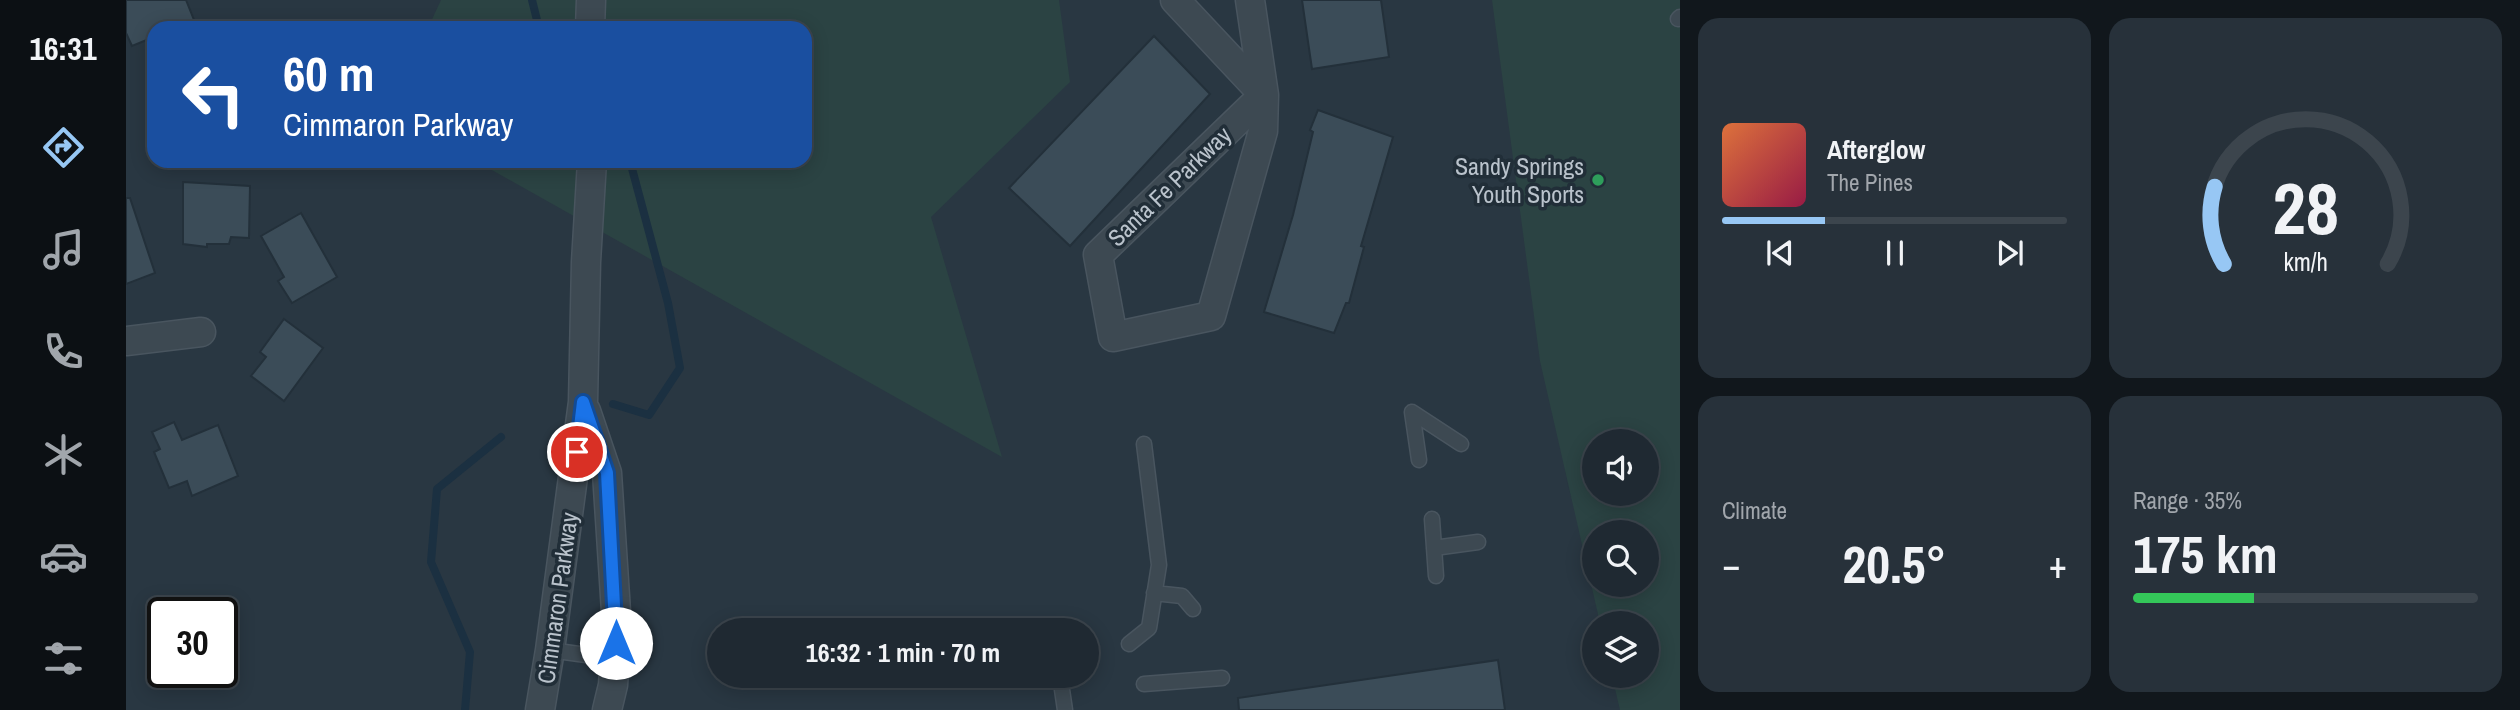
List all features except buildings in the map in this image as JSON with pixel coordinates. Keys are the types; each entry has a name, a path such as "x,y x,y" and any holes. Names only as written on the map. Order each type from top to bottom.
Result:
{"street":[{"path":"590,21 591,0"},
{"path":"1175,0 1264,95"},
{"name":"Santa Fe Parkway","path":"1250,0 1264,95 1263,131 1211,316 1113,337 1098,255 1264,95"},
{"name":"Cimmaron Parkway","path":"540,710 583,402 586,262 592,168"},
{"path":"126,341 201,332"},
{"name":"Cimmaron Parkway","path":"583,402 607,473 617,627 607,710"}],"lane":[{"path":"1419,460 1412,412 1461,444"},
{"path":"1129,643 1149,628 1159,565 1144,444"},
{"path":"1432,519 1436,576"},
{"path":"1434,548 1478,542"},
{"path":"1154,593 1182,596 1193,609"},
{"path":"550,650 615,659"},
{"path":"1144,684 1222,678"},
{"path":"1062,688 1066,710"}],"green space":[{"path":"441,0 1059,0 1070,82 931,217 1002,457 488,168 812,168 812,21 431,21"},
{"name":"Sandy Springs Youth Sports","path":"1492,0 1680,0 1680,710 1620,710 1615,688 1659,688 1659,611 1597,611 1594,597 1659,597 1659,520 1582,520 1582,544 1540,361"}],"waterway":[{"path":"532,0 537,21"},
{"path":"613,404 649,415 680,368 668,303 632,168"},
{"path":"465,710 470,652 431,562 437,489 501,437"}],"place":[{"name":"Sandy Springs Youth Sports","path":"1598,180"}],"route":[{"path":"577,452 583,402 607,473 616,643"}]}
